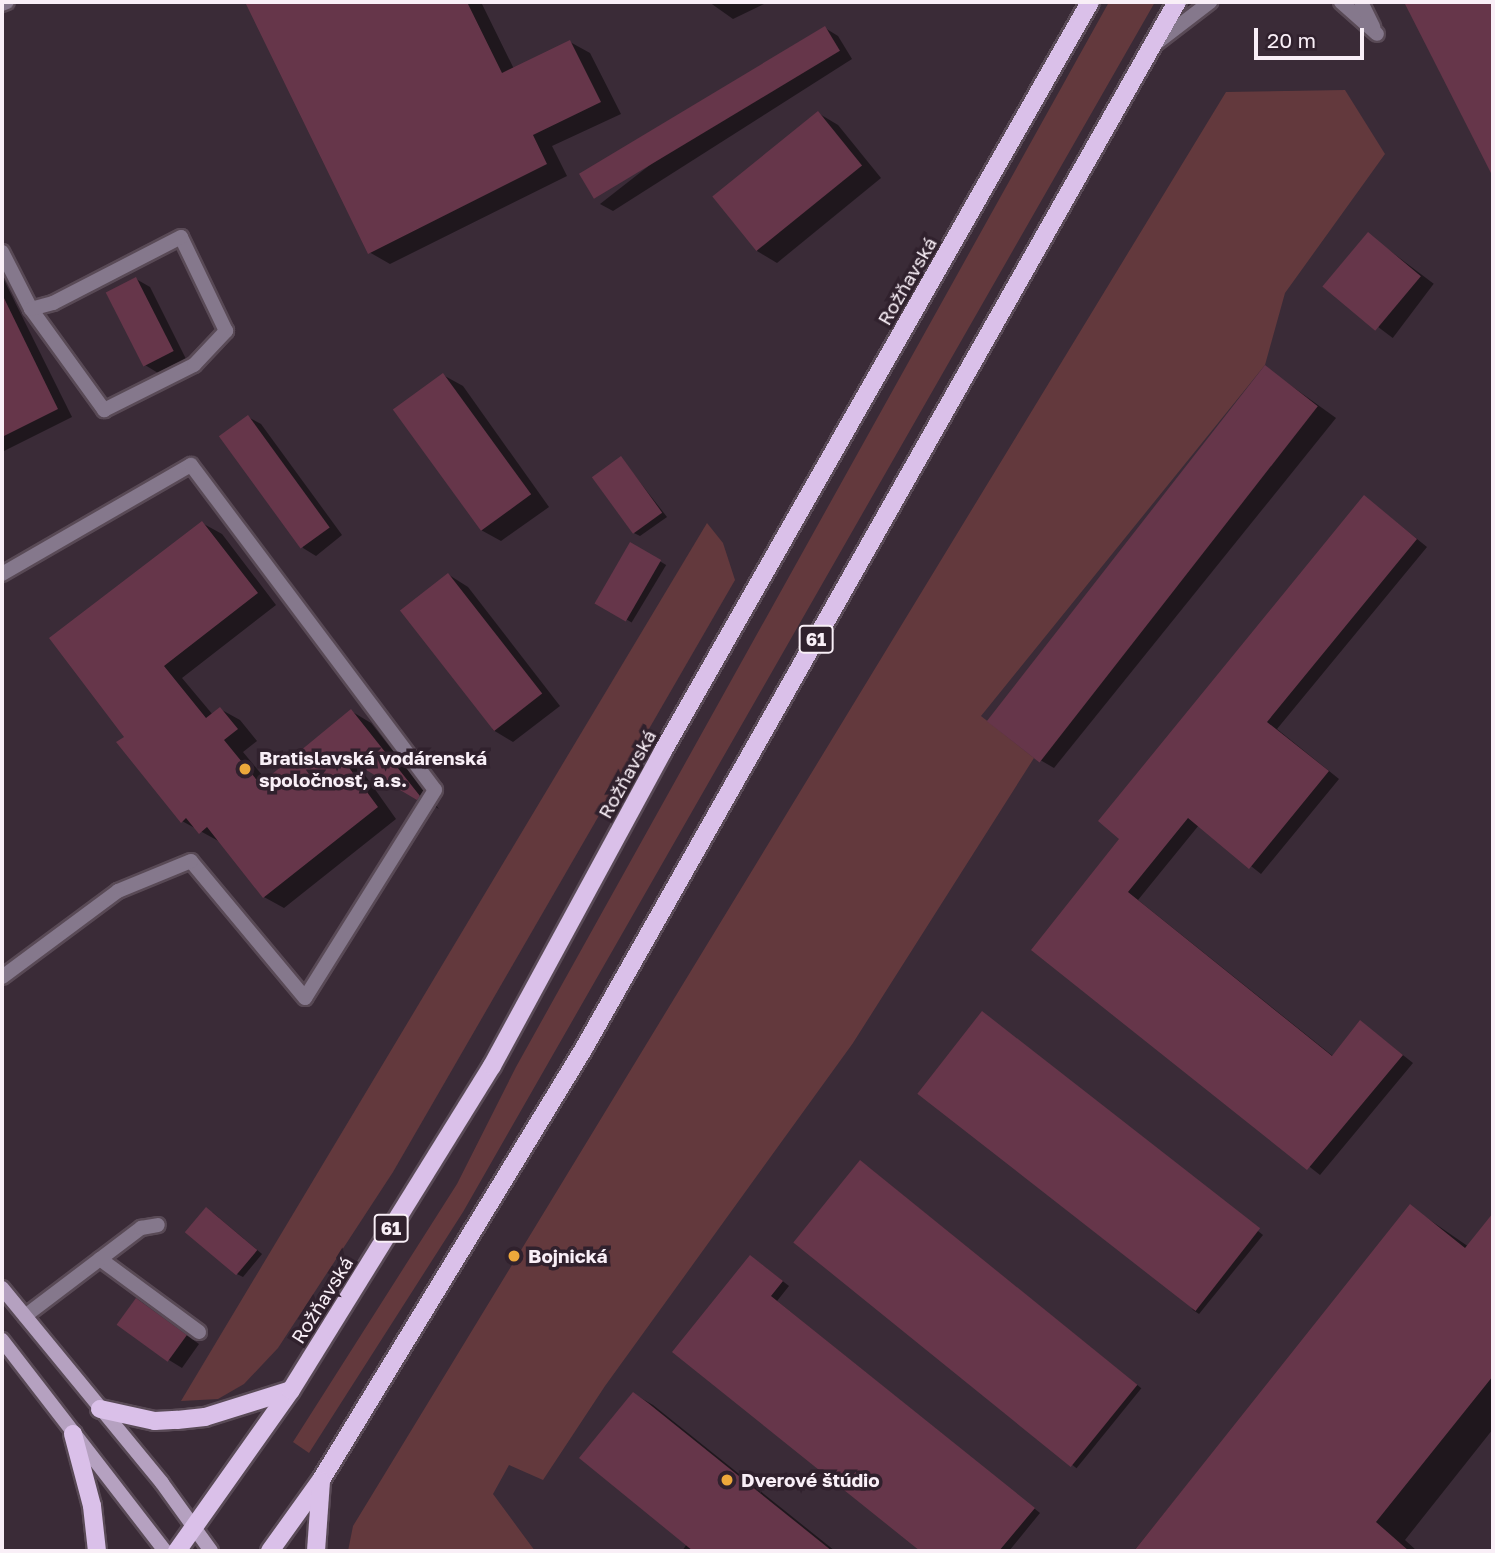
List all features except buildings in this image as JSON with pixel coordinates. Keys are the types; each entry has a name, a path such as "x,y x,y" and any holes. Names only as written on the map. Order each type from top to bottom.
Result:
{"main road":[{"name":"Rožňavská","path":"177,1551 291,1391 492,1066 663,751 1090,2"},
{"name":"61","path":"270,1551 321,1480 583,1049 1177,2"},
{"path":"2,1288 195,1525 211,1551"},
{"path":"2,1340 165,1551"},
{"path":"100,1409 155,1421 177,1420 205,1417 291,1391"},
{"path":"73,1434 92,1506 97,1551"},
{"path":"316,1551 321,1480"}],"lane":[{"path":"2,4 7,2"},
{"path":"1150,48 1210,2"},
{"path":"1341,2 1377,34 1361,2"},
{"path":"2,252 31,309 104,410 194,365 226,331 181,237 53,303 31,309"},
{"path":"2,574 191,465 435,790 305,998 191,861 118,891 2,978"},
{"path":"25,1316 141,1228 158,1225"},
{"path":"100,1259 199,1332"}],"shaded area":[{"path":"1109,2 1155,2 463,1212 309,1453 293,1442 457,1184 516,1067"},
{"path":"1345,90 1385,154 1285,293 1265,365 981,716 1034,758 853,1043 605,1386 543,1480 509,1465 493,1494 535,1551 348,1551 353,1526 1226,92"},
{"path":"707,523 723,543 735,580 393,1172 278,1348 244,1384 218,1399 181,1401"}],"place":[{"name":"Bratislavská vodárenská spoločnosť, a.s.","path":"245,769"},
{"name":"Bojnická","path":"514,1256"},
{"name":"Dverové štúdio","path":"727,1480"}]}
